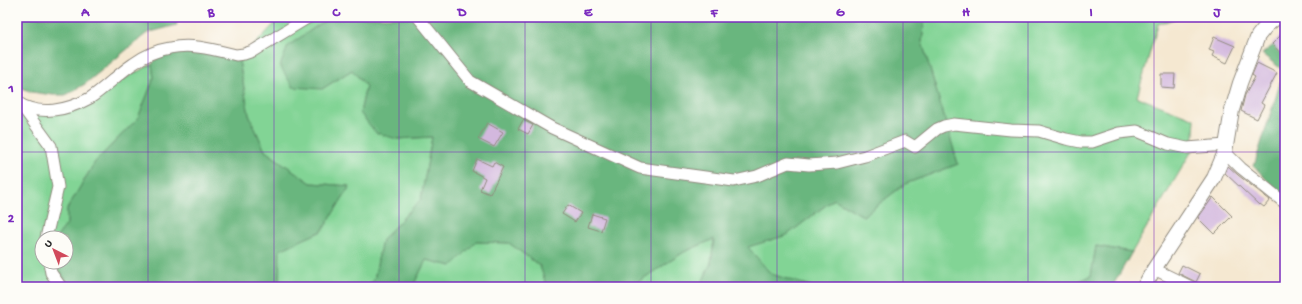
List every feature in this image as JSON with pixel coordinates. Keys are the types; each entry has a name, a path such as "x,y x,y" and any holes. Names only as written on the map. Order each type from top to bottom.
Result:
{"street":[{"path":"19,103 37,110 49,111 75,105 90,97 133,64 145,57 170,48 190,46 236,55 244,54 309,17"},
{"path":"418,17 470,81 552,128 640,168 734,181 757,176 788,163 809,165 837,163 865,156 905,141 915,147 937,129 954,124 1011,130 1039,131 1066,140 1081,142 1092,142 1119,133 1137,131 1168,144 1187,148 1226,149"},
{"path":"1144,287 1154,269 1214,178 1221,164 1226,149 1232,110 1252,49 1258,36 1277,17"},
{"path":"19,103 51,146 58,187 48,230"},
{"path":"1226,149 1241,168 1285,203"},
{"path":"1154,269 1191,287"},
{"path":"51,270 62,287"}],"green space":[{"path":"17,17 175,17 177,25 147,33 85,84 66,95 53,95 31,92 20,87 17,83"},
{"path":"281,17 330,17 288,46 322,89 352,70 366,86 360,113 397,139 432,137 421,199 382,240 374,280 367,287 279,287 279,250 322,231 350,186 311,183 265,151 249,115 239,61"},
{"path":"330,17 925,17 922,42 958,164 905,184 863,216 834,199 787,235 748,247 771,274 813,287 700,287 711,263 714,239 684,252 630,287 547,287 540,266 509,243 476,242 452,266 426,260 413,286 414,287 367,287 374,280 382,240 421,199 432,137 397,139 376,133 360,113 366,86 352,70 322,89 293,87 280,66 288,46"},
{"path":"925,17 1180,17 1158,24 1137,97 1195,119 1193,149 1132,252 1096,246 1091,276 1065,287 813,287 771,274 747,247 787,235 834,199 863,216 905,184 958,164 922,42"},
{"path":"1285,36 1285,200 1254,166 1284,71 1262,54"},
{"path":"181,47 213,53 239,61 249,115 265,151 311,183 350,186 322,231 280,250 279,287 70,287 59,270 74,270 74,230 62,230 67,224 67,209 95,162 138,118 154,78 152,64 161,53"},
{"path":"152,64 154,78 138,118 95,162 67,209 67,224 62,230 34,230 34,270 59,270 70,287 17,287 17,110 68,108"},
{"path":"714,239 711,263 700,287 630,287 684,252"},
{"path":"476,242 509,243 540,266 547,287 413,286 426,260 452,266"},
{"path":"1096,246 1132,252 1112,287 1065,287 1091,276"}],"building":[{"path":"1285,31 1285,58 1272,44"},
{"path":"1214,37 1235,46 1227,63 1212,56 1214,52 1209,50"},
{"path":"1257,63 1277,73 1261,103 1264,105 1257,119 1241,111 1245,95 1255,77 1252,75"},
{"path":"1161,74 1175,74 1174,88 1161,87"},
{"path":"523,120 533,125 528,134 518,129"},
{"path":"487,123 503,132 494,147 478,139"},
{"path":"477,159 492,166 494,162 503,167 490,194 480,190 485,178 472,171"},
{"path":"1228,166 1270,200 1264,207 1260,204 1259,205 1225,173"},
{"path":"1213,197 1232,216 1214,234 1198,218"},
{"path":"568,205 581,213 575,222 562,214"},
{"path":"592,214 605,218 601,231 588,227"},
{"path":"1182,265 1200,274 1196,282 1178,273"}]}
